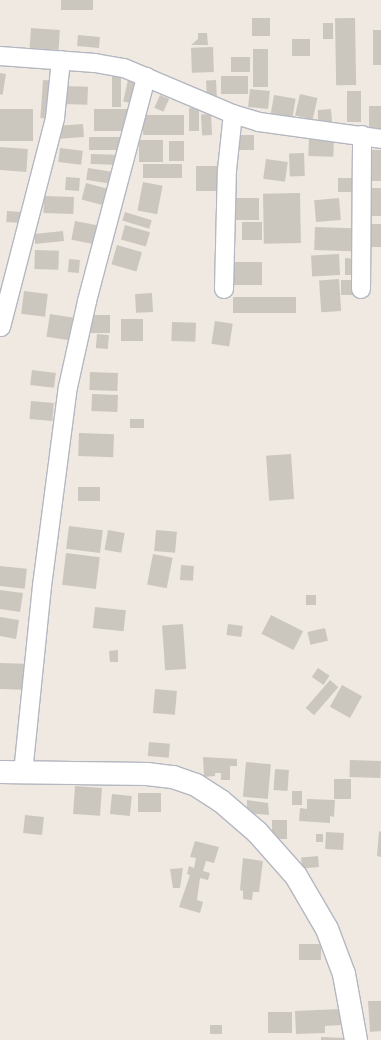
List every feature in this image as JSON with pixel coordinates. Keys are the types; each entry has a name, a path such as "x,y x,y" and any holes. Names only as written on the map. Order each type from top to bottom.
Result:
{"street":[{"path":"0,56 102,64 146,77 233,114 259,122 362,135 381,139"},
{"path":"1,327 55,118 61,60"},
{"path":"24,773 42,586 68,387 87,301 146,77"},
{"path":"224,289 227,170 233,114"},
{"path":"361,289 362,135"},
{"path":"0,772 173,777 196,785 221,801 257,832 296,876 327,929 344,974 356,1040"}],"building":[{"path":"61,0 93,0 93,10 61,10"},
{"path":"252,18 270,18 270,36 252,36"},
{"path":"335,18 355,18 356,85 336,85"},
{"path":"323,23 333,23 333,39 323,39"},
{"path":"31,28 60,30 59,50 30,48"},
{"path":"373,30 381,30 381,65 373,65"},
{"path":"198,33 207,33 208,45 191,45 198,39"},
{"path":"78,35 100,37 99,48 77,46"},
{"path":"292,39 310,39 310,56 292,56"},
{"path":"213,47 214,72 192,73 191,48"},
{"path":"253,49 268,49 268,87 253,87"},
{"path":"231,57 250,57 250,72 231,72"},
{"path":"0,73 6,74 3,95 0,94"},
{"path":"112,74 121,74 121,107 112,107"},
{"path":"221,76 248,76 248,94 221,94"},
{"path":"43,80 58,81 55,119 40,118"},
{"path":"128,80 141,83 136,104 123,101"},
{"path":"216,80 217,98 207,98 206,81"},
{"path":"63,86 88,87 87,105 62,104"},
{"path":"250,89 270,91 268,109 248,107"},
{"path":"347,91 361,91 361,122 347,122"},
{"path":"300,94 318,98 313,119 295,115"},
{"path":"160,95 169,99 163,112 154,108"},
{"path":"274,95 296,99 292,121 270,118"},
{"path":"369,106 381,106 381,130 369,130"},
{"path":"189,108 199,108 199,131 189,131"},
{"path":"0,109 33,109 33,141 0,141"},
{"path":"94,109 127,109 127,131 94,131"},
{"path":"331,109 332,122 318,122 318,110"},
{"path":"211,114 212,135 202,135 201,115"},
{"path":"143,115 184,115 184,135 143,135"},
{"path":"83,124 84,137 60,139 59,126"},
{"path":"238,135 254,135 254,150 238,150"},
{"path":"309,136 334,137 333,157 308,156"},
{"path":"89,137 126,137 126,150 89,150"},
{"path":"139,140 163,140 163,162 139,162"},
{"path":"169,141 184,141 184,161 169,161"},
{"path":"0,147 28,149 26,172 0,170"},
{"path":"60,148 83,151 81,165 58,162"},
{"path":"368,150 381,150 381,181 368,181"},
{"path":"304,153 305,176 290,177 289,154"},
{"path":"91,154 115,155 115,165 91,164"},
{"path":"266,159 288,162 285,182 263,179"},
{"path":"143,164 182,164 182,178 143,178"},
{"path":"196,166 220,166 220,191 196,191"},
{"path":"88,168 119,173 117,185 86,180"},
{"path":"66,177 80,178 79,191 65,190"},
{"path":"338,178 354,178 354,192 338,192"},
{"path":"143,182 163,186 157,214 137,210"},
{"path":"86,183 113,190 109,207 82,199"},
{"path":"369,188 381,188 381,216 369,216"},
{"path":"300,193 301,243 264,244 263,194"},
{"path":"44,196 74,197 73,214 43,213"},
{"path":"232,198 259,198 259,220 232,220"},
{"path":"339,198 341,220 316,222 314,200"},
{"path":"7,211 23,212 22,223 6,222"},
{"path":"125,212 152,220 149,229 122,221"},
{"path":"75,221 100,226 96,244 71,240"},
{"path":"242,222 262,222 262,240 242,240"},
{"path":"365,224 381,224 381,247 365,247"},
{"path":"125,225 150,232 146,247 121,239"},
{"path":"315,227 353,228 352,251 314,250"},
{"path":"63,231 64,241 35,244 34,234"},
{"path":"117,245 142,252 136,271 111,264"},
{"path":"35,250 59,251 58,270 34,269"},
{"path":"339,254 340,275 312,276 311,255"},
{"path":"345,258 355,259 354,275 345,275"},
{"path":"69,259 80,260 79,273 68,272"},
{"path":"232,262 262,262 262,285 232,285"},
{"path":"339,279 341,311 321,312 319,280"},
{"path":"341,280 358,280 358,295 341,295"},
{"path":"24,291 48,294 45,317 21,314"},
{"path":"152,293 153,312 136,313 135,294"},
{"path":"233,297 296,297 296,313 233,313"},
{"path":"50,314 76,318 72,341 46,337"},
{"path":"91,315 110,315 110,333 91,333"},
{"path":"121,319 143,319 143,341 121,341"},
{"path":"215,321 233,324 229,347 211,344"},
{"path":"172,322 196,323 195,342 171,341"},
{"path":"97,334 109,335 108,349 96,348"},
{"path":"32,370 56,373 54,388 30,385"},
{"path":"90,372 118,373 117,391 89,390"},
{"path":"92,394 118,395 117,412 91,411"},
{"path":"31,401 54,403 52,421 29,419"},
{"path":"130,419 144,419 144,428 130,428"},
{"path":"79,433 114,434 113,457 78,456"},
{"path":"291,454 294,499 269,501 266,456"},
{"path":"78,487 100,487 100,501 78,501"},
{"path":"69,526 103,530 100,553 66,549"},
{"path":"108,530 125,533 121,553 105,550"},
{"path":"156,530 177,532 175,553 154,551"},
{"path":"66,553 100,557 96,589 62,585"},
{"path":"153,554 173,558 167,588 147,584"},
{"path":"181,565 194,566 193,581 180,580"},
{"path":"0,566 27,569 25,589 0,586"},
{"path":"0,590 23,593 20,612 0,609"},
{"path":"306,595 316,595 316,605 306,605"},
{"path":"95,607 126,610 124,631 93,628"},
{"path":"271,615 303,631 294,650 261,634"},
{"path":"0,617 19,620 16,639 0,636"},
{"path":"183,624 186,669 165,670 162,625"},
{"path":"228,624 243,626 241,637 226,635"},
{"path":"325,628 328,641 310,645 307,632"},
{"path":"118,650 118,662 110,662 109,651"},
{"path":"0,663 25,664 24,690 0,689"},
{"path":"318,668 330,676 323,685 312,677"},
{"path":"330,680 338,687 314,715 306,708"},
{"path":"342,685 362,696 350,718 330,707"},
{"path":"155,689 177,691 175,715 153,713"},
{"path":"149,742 170,744 169,758 148,756"},
{"path":"203,757 237,759 237,766 230,766 230,780 221,780 221,773 215,773 215,776 204,777"},
{"path":"350,760 381,761 380,778 349,777"},
{"path":"246,762 271,764 268,799 243,797"},
{"path":"275,769 289,770 288,791 274,790"},
{"path":"334,779 351,779 351,799 334,799"},
{"path":"75,786 102,788 100,816 73,814"},
{"path":"292,791 302,791 302,805 292,805"},
{"path":"138,793 161,793 161,812 138,812"},
{"path":"112,794 132,796 130,816 110,814"},
{"path":"307,799 335,800 334,817 330,816 330,823 299,821 300,808 307,809"},
{"path":"247,800 268,803 269,815 247,813"},
{"path":"25,815 44,817 42,835 23,833"},
{"path":"272,820 287,820 287,839 272,839"},
{"path":"379,831 381,832 381,857 377,856"},
{"path":"326,832 344,833 343,850 325,849"},
{"path":"316,834 323,834 323,842 316,842"},
{"path":"195,841 219,847 214,863 206,861 203,871 210,873 208,880 200,878 197,900 203,902 200,913 179,907 190,875 187,874 189,866 194,868 196,858 190,857"},
{"path":"318,856 319,867 302,868 301,857"},
{"path":"243,858 263,861 259,892 253,892 252,900 243,899 243,891 240,890"},
{"path":"183,868 180,888 173,888 170,869"},
{"path":"299,944 321,944 321,960 299,960"},
{"path":"368,1001 381,1001 381,1031 370,1032"},
{"path":"340,1009 341,1025 325,1026 325,1033 296,1034 295,1011"},
{"path":"268,1012 292,1012 292,1033 268,1033"},
{"path":"210,1025 222,1025 222,1034 210,1034"},
{"path":"321,1037 346,1038 346,1040 321,1040"}]}
